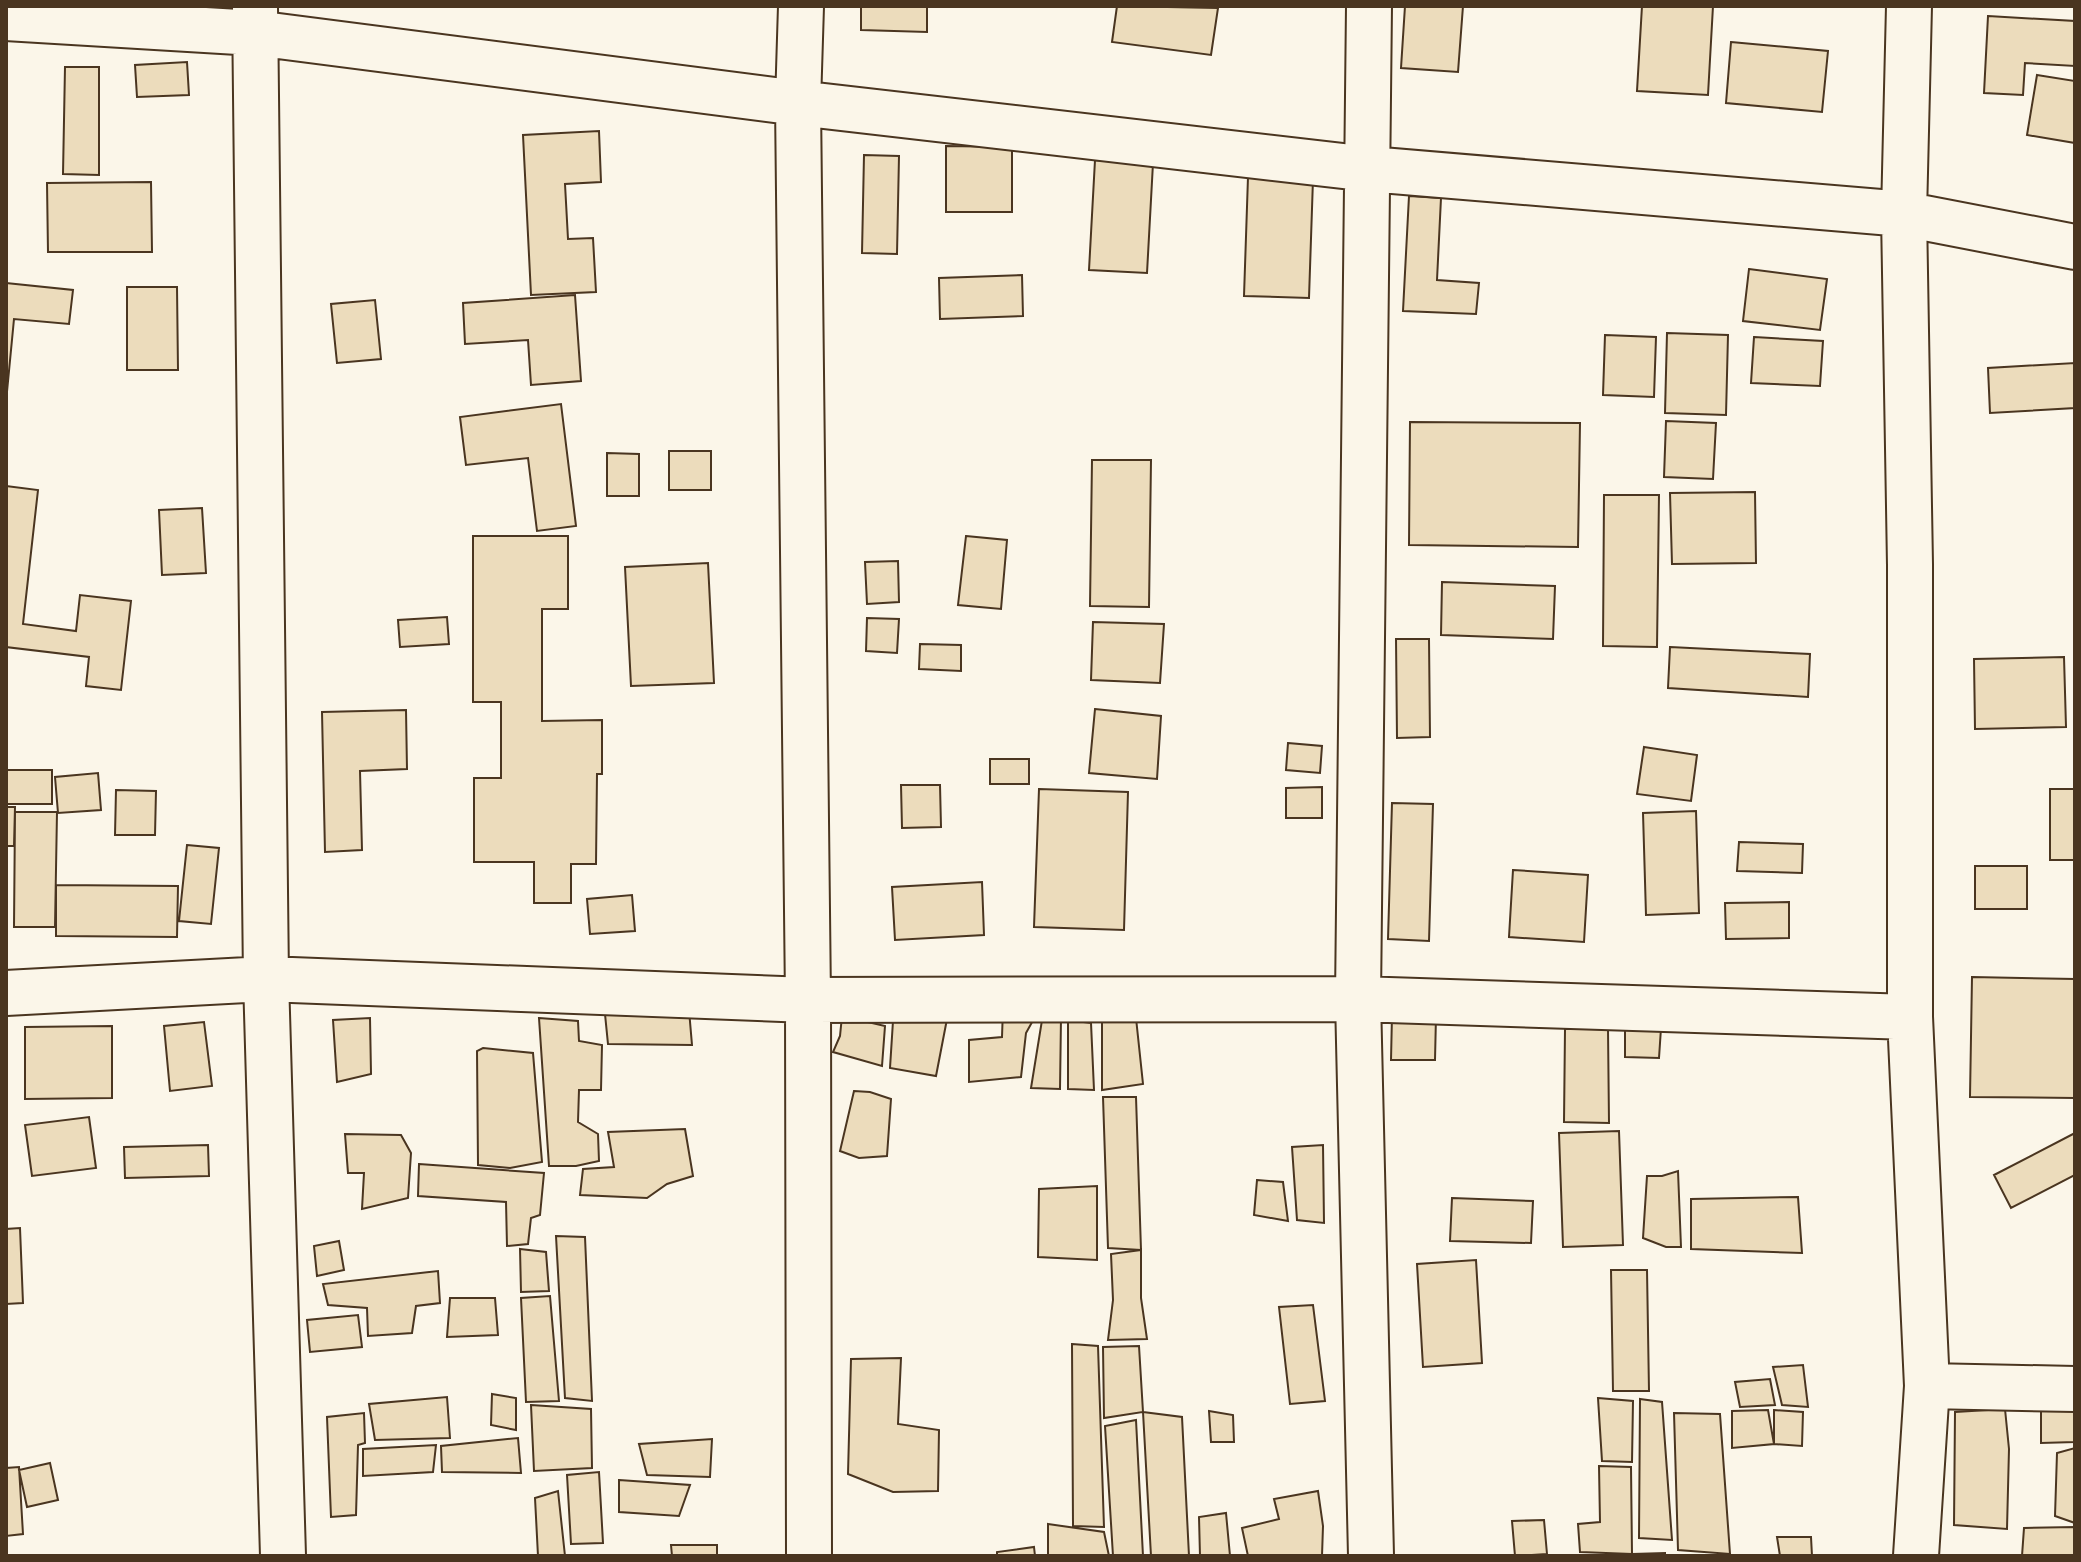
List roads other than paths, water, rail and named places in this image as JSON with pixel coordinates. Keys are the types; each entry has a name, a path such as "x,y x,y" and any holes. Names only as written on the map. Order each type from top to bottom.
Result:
{"street":[{"path":"801,6 798,103 808,1000 809,1556"},
{"path":"1369,6 1358,999 1371,1556"},
{"path":"1909,6 1904,214 1910,565 1910,1017 1927,1386 1916,1556"},
{"path":"6,18 255,20 798,103 1369,169 1904,214 2075,247"},
{"path":"255,20 266,979 283,1556"},
{"path":"6,993 266,979 808,1000 1358,999 1910,1017"},
{"path":"1927,1386 2075,1389"}]}
